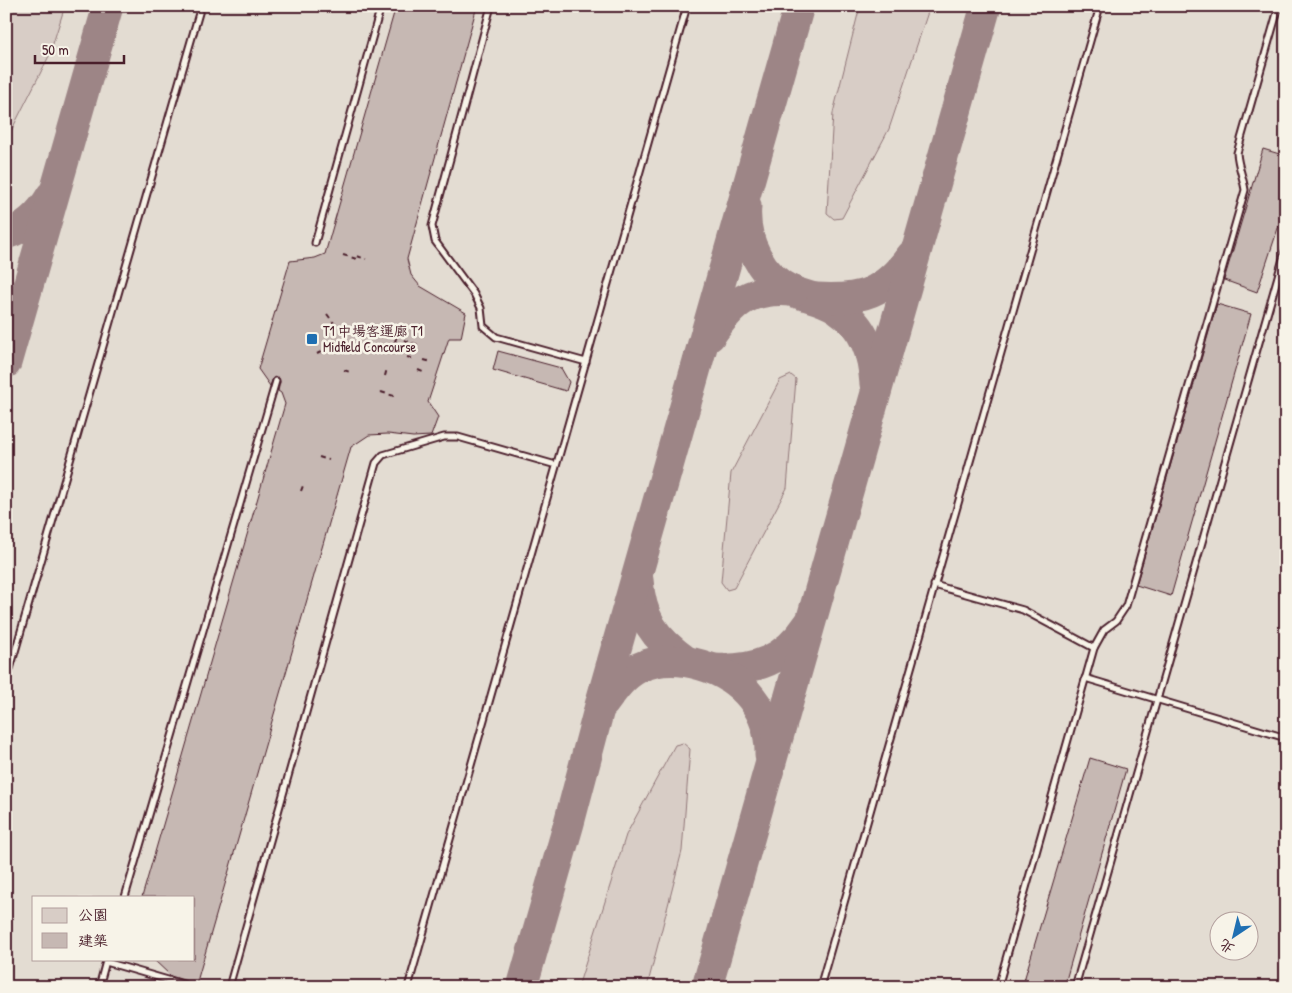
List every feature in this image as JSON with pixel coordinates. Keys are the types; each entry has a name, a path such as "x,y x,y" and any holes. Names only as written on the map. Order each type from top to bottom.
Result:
{"lane":[{"path":"6,683 201,6"},
{"path":"315,243 381,6"},
{"path":"491,6 432,226 435,242 474,294 481,308 483,326 496,337 586,362"},
{"path":"408,987 687,6"},
{"path":"820,987 1100,6"},
{"path":"998,987 1094,648 1104,630 1122,614 1129,597 1244,190 1243,177 1238,166 1237,152 1279,6"},
{"path":"1075,987 1286,248"},
{"path":"125,896 276,381"},
{"path":"229,987 376,464 383,455 444,437 458,437 556,465"},
{"path":"934,585 1023,610 1094,648"},
{"path":"1085,678 1286,738"},
{"path":"99,987 106,961 192,987"}],"path":[{"path":"343,255 366,259"},
{"path":"327,314 336,326"},
{"path":"356,328 370,332"},
{"path":"385,338 387,332"},
{"path":"395,342 397,334"},
{"path":"404,340 418,345"},
{"path":"317,354 328,348"},
{"path":"407,357 414,359"},
{"path":"424,360 432,362"},
{"path":"385,376 388,368"},
{"path":"344,370 350,372"},
{"path":"418,370 423,372"},
{"path":"381,392 394,396"},
{"path":"319,457 328,460"},
{"path":"301,491 304,483"}],"shaded area":[{"path":"6,6 1286,6 1286,987 6,987"}],"green space":[{"path":"6,6 65,6 49,56 6,141"},
{"path":"860,6 930,6 889,129 842,218 834,219 827,213 833,113"},
{"path":"791,375 796,379 787,488 734,588 727,590 721,582 731,473 780,380"},
{"path":"683,743 690,749 682,851 647,987 578,987 626,835 675,745"}],"building":[{"name":"T1 中場客運廊 T1 Midfield Concourse","path":"396,6 477,6 407,259 411,275 420,286 466,313 461,338 449,338 428,402 438,417 431,436 369,435 351,447 196,985 171,976 154,960 195,960 195,896 142,896 285,404 281,393 278,391 279,378 273,378 270,386 258,369 290,261 315,258 325,254"},
{"path":"1263,149 1286,156 1286,204 1257,292 1224,280"},
{"path":"1217,304 1251,314 1171,596 1136,585"},
{"path":"498,351 561,368 569,382 566,391 493,370"},
{"path":"1090,758 1126,769 1064,987 1022,987"}],"taxiway":[{"path":"6,363 108,6"},
{"path":"522,987 569,823 602,698 799,6"},
{"path":"707,987 986,6"},
{"path":"6,234 20,228 32,219 51,196"},
{"path":"746,206 746,219 751,244 763,267 781,285 833,306 855,324 870,352 875,384"},
{"path":"816,298 846,298 871,292 892,278 912,255"},
{"path":"710,336 727,314 744,299 765,292 778,290 793,291"},
{"path":"638,580 642,606 651,626 665,644 686,661"},
{"path":"715,669 743,668 768,661 789,647 808,625"},
{"path":"604,703 623,679 638,668 654,662 670,660 701,665 730,678 752,698 766,724 770,755"}],"place":[{"name":"T1 中場客運廊 T1 Midfield Concourse","path":"312,339"}]}
